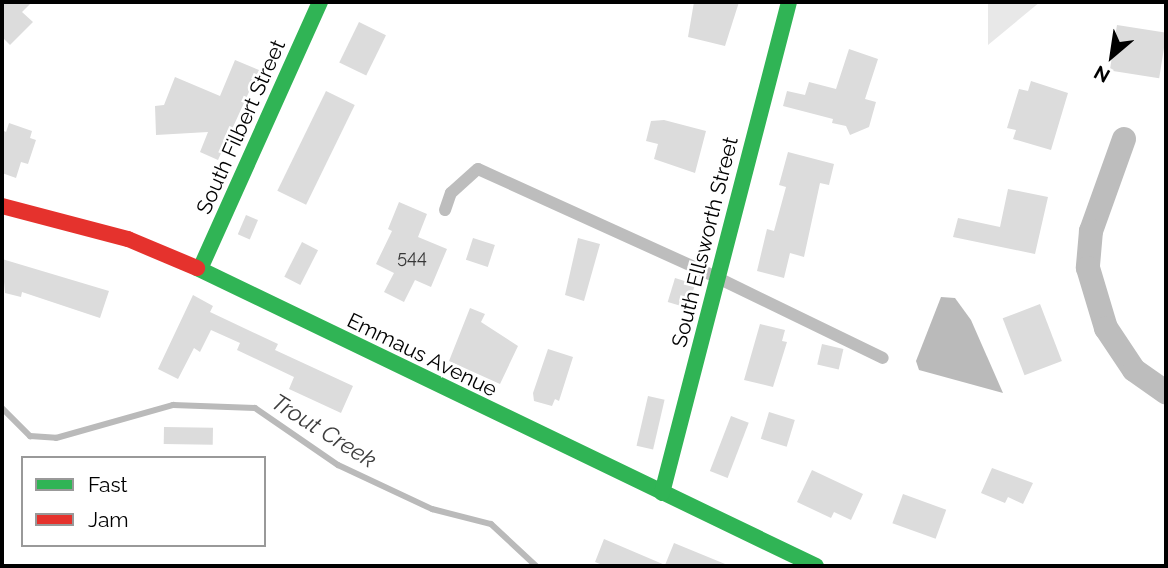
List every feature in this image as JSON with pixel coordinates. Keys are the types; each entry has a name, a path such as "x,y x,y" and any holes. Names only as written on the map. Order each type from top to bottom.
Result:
{"main road":[{"name":"South Filbert Street","path":"200,269 320,2"},
{"name":"South Ellsworth Street","path":"662,494 789,2"},
{"name":"Emmaus Avenue","path":"2,206 117,235 200,269 816,566"}],"street":[{"path":"1124,139 1091,232 1088,268 1106,328 1134,370 1166,392"}],"lane":[{"path":"445,209 451,193 478,169 718,278 883,358"}],"shaded area":[{"path":"988,2 1040,2 988,45"},
{"path":"941,297 955,298 971,320 1003,393 919,370 916,361"}],"building":[{"path":"2,2 32,2 22,12 33,22 10,45 2,37"},
{"path":"694,2 739,2 725,46 688,37"},
{"path":"359,22 386,35 366,76 339,62"},
{"path":"1117,25 1166,33 1159,78 1110,70"},
{"path":"849,49 878,59 865,99 876,102 869,127 850,135 846,126 832,123 833,119 783,106 787,91 805,95 809,82 836,89"},
{"path":"235,60 259,70 218,160 200,152 208,132 156,135 155,106 164,105 175,77 220,96"},
{"path":"1031,81 1068,93 1051,150 1013,139 1016,130 1007,128 1019,89 1028,91"},
{"path":"326,91 355,105 306,205 277,191"},
{"path":"664,120 706,131 695,173 654,159 658,144 646,141 651,121"},
{"path":"9,123 32,131 30,138 36,140 28,164 21,162 16,178 2,173 2,130 6,132"},
{"path":"788,152 834,164 829,185 820,183 804,257 790,253 784,278 757,271 767,229 774,231 786,187 779,185"},
{"path":"1008,189 1048,197 1035,254 953,237 958,218 1000,227"},
{"path":"399,202 427,214 418,237 447,249 431,287 415,280 404,302 384,292 394,273 376,264 392,231 388,229"},
{"path":"246,215 258,220 250,239 238,234"},
{"path":"473,238 495,245 488,267 466,260"},
{"path":"578,238 600,244 584,301 565,295"},
{"path":"302,242 318,250 300,285 284,277"},
{"path":"2,259 109,291 100,318 22,292 21,297 5,293"},
{"path":"675,278 695,284 688,308 668,302"},
{"path":"193,295 213,306 210,312 278,344 275,350 353,386 341,413 289,389 294,377 237,350 240,343 211,330 200,352 194,348 178,379 158,369"},
{"path":"1040,304 1062,361 1025,375 1003,318"},
{"path":"470,308 485,314 481,322 518,346 500,384 449,361"},
{"path":"760,324 785,330 782,341 787,342 773,387 744,380"},
{"path":"822,344 843,349 839,369 817,364"},
{"path":"548,349 573,357 559,401 555,399 552,406 534,401 533,393"},
{"path":"648,396 665,400 653,450 637,446"},
{"path":"769,412 795,420 787,447 761,439"},
{"path":"731,416 749,423 728,478 710,471"},
{"path":"164,427 213,428 213,445 164,444"},
{"path":"992,468 1033,483 1023,504 1008,497 1005,503 981,493"},
{"path":"812,470 863,494 851,520 834,512 831,518 797,502"},
{"path":"903,494 946,510 936,539 892,523"},
{"path":"604,539 665,565 674,543 730,566 605,566 595,562"}],"waterway":[{"name":"Trout Creek","path":"2,408 30,436 56,438 173,405 255,408 338,465 432,509 491,524 536,566"}],"traffic: fast":[{"path":"200,269 320,2"},
{"path":"662,493 789,2"},
{"path":"197,268 816,566"}],"traffic: jam":[{"path":"2,206 128,239 197,268"}]}
